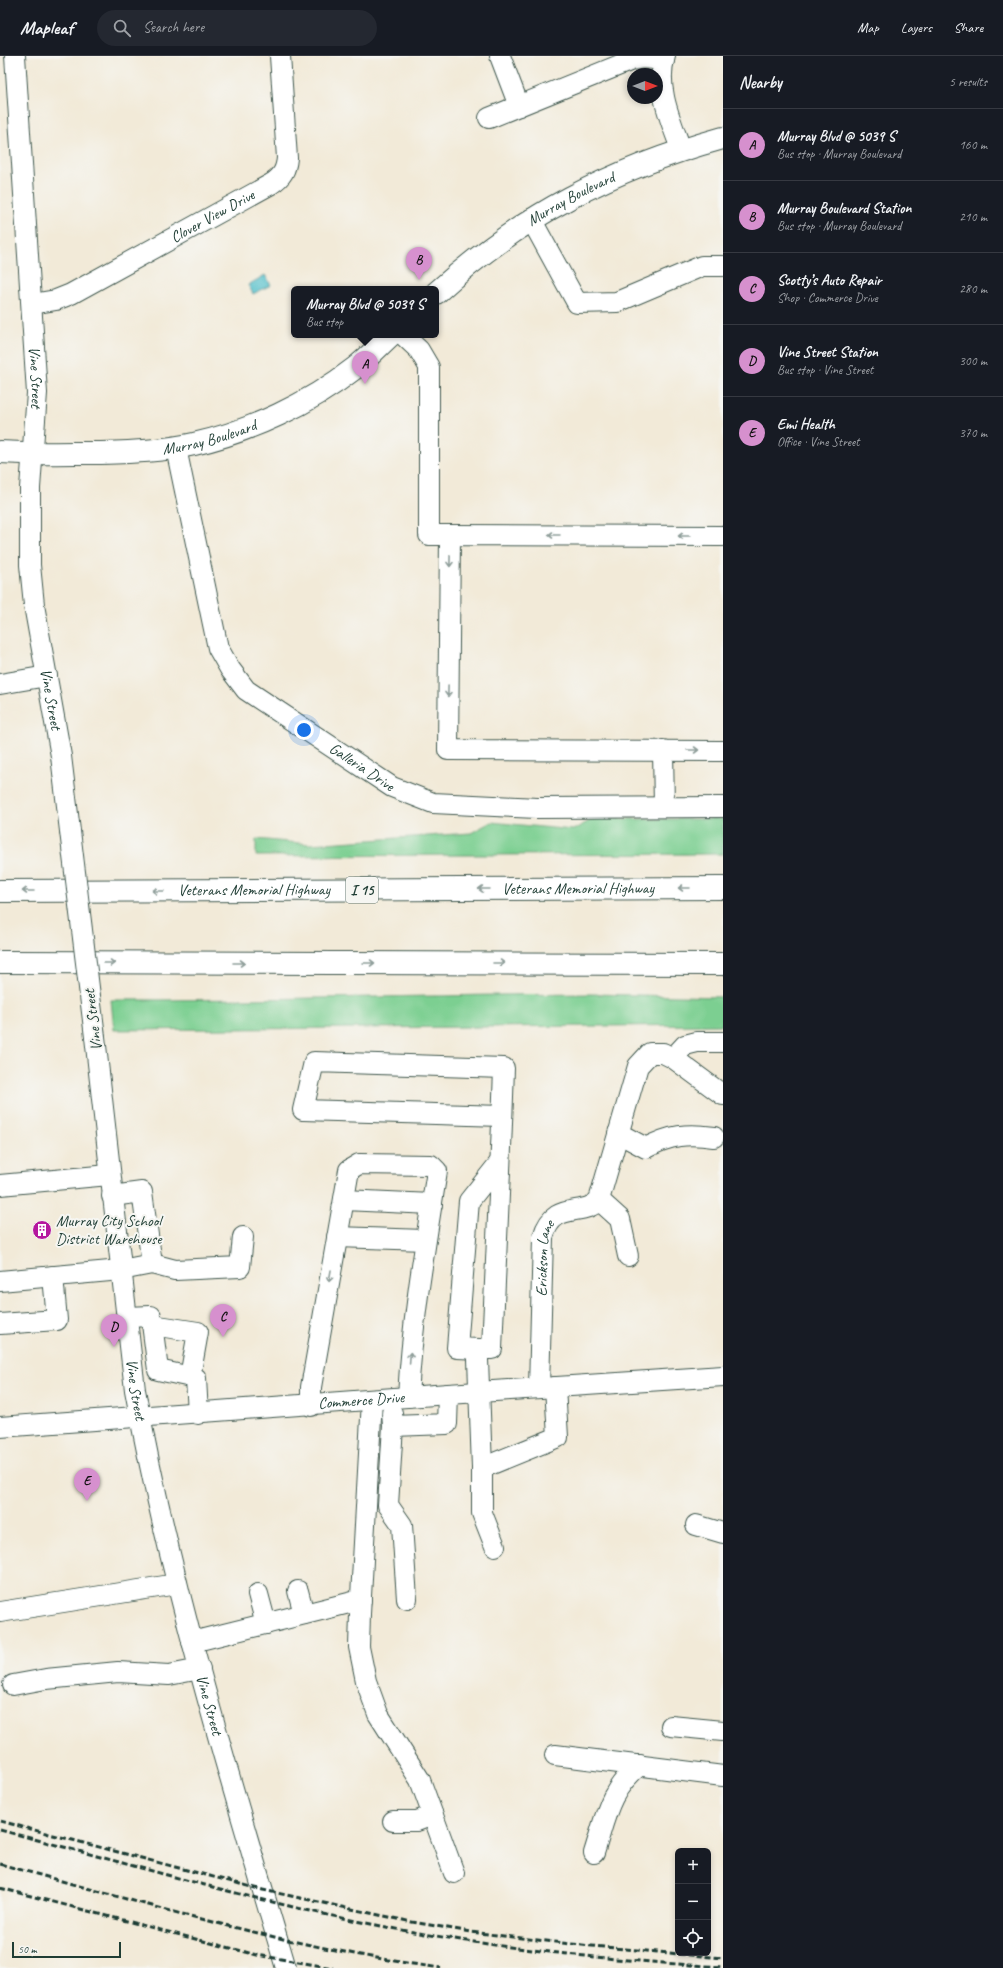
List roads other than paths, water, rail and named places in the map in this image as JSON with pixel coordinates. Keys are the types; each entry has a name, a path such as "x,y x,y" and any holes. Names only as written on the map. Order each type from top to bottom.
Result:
{"main road":[{"name":"Murray Boulevard","path":"439,290 469,263 531,219 599,182 681,149 723,138"},
{"name":"Murray Boulevard","path":"0,452 128,452 176,448 194,444 237,431 287,410 319,392 356,368 388,338"},
{"name":"Veterans Memorial Highway","path":"0,891 723,888"},
{"path":"0,962 723,964"},
{"path":"0,975 36,962"}],"street":[{"name":"Vine Street","path":"15,56 37,393 30,495 30,565 34,605 61,756 95,1037 112,1196 140,1418 177,1584 192,1642 286,1968"},
{"name":"Clover View Drive","path":"32,304 56,300 71,294 272,184 281,177 285,172 288,158 280,56"},
{"path":"500,56 520,106"},
{"path":"489,118 632,60 643,58 664,58 662,88 681,149"},
{"path":"531,219 577,302 617,302 702,266 723,266"},
{"path":"406,338 419,350 429,367 429,535 723,536"},
{"name":"Galleria Drive","path":"176,448 218,648 230,669 246,690 392,787 433,803 537,808 723,807"},
{"path":"450,535 448,750 723,750"},
{"path":"0,684 47,676"},
{"path":"663,750 664,807"},
{"path":"673,1058 685,1045 697,1042 723,1042"},
{"path":"628,1256 620,1219 599,1200 638,1066 650,1053 663,1053 673,1058 723,1095"},
{"path":"500,1162 469,1201 457,1348 492,1349 502,1116 504,1068 314,1062 303,1110 502,1116"},
{"path":"618,1133 646,1148 658,1141 677,1136 693,1134 714,1137"},
{"path":"311,1406 310,1393 350,1170 359,1164 431,1165 437,1171 425,1240 412,1339 393,1426 388,1505 402,1525 407,1599"},
{"path":"0,1185 110,1175"},
{"path":"112,1196 142,1192 152,1264"},
{"path":"344,1200 432,1204"},
{"name":"Erickson Lane","path":"482,1468 558,1437 547,1388 543,1237 546,1226 562,1213 595,1205 599,1200"},
{"path":"0,1281 121,1270 152,1264 175,1270 240,1267 243,1237"},
{"path":"337,1238 425,1240"},
{"path":"0,1324 57,1320 53,1276"},
{"path":"127,1318 151,1316 158,1370 196,1378 198,1414"},
{"path":"152,1325 198,1332 190,1377"},
{"path":"479,1349 482,1513 494,1546"},
{"name":"Commerce Drive","path":"0,1427 311,1406 448,1394 723,1376"},
{"path":"393,1426 447,1424 448,1394"},
{"path":"372,1400 359,1647 366,1681 378,1714 420,1780 454,1873"},
{"path":"696,1525 723,1533"},
{"path":"0,1612 177,1584"},
{"path":"298,1591 304,1614"},
{"path":"258,1594 266,1624"},
{"path":"192,1642 361,1600"},
{"path":"13,1685 46,1679 118,1672 169,1675 200,1669"},
{"path":"671,1726 723,1731"},
{"path":"555,1754 723,1776"},
{"path":"594,1853 612,1797 628,1775 640,1765"},
{"path":"393,1821 417,1821 433,1815"}],"water":[{"path":"265,275 271,285 253,294 248,285"}],"railway":[{"path":"0,1821 263,1890 412,1922 471,1932 571,1944 723,1958"},
{"path":"0,1830 183,1879 366,1923 499,1946 634,1961 723,1967"},
{"path":"0,1864 219,1924 274,1937 329,1949 441,1968"},
{"path":"0,1888 257,1955 333,1968"}],"place":[{"name":"Murray Boulevard Station","path":"419,280"},
{"name":"Murray Blvd @ 5039 S","path":"365,384"},
{"name":"Murray City School District Warehouse","path":"42,1230"},
{"name":"Scotty’s Auto Repair","path":"223,1337"},
{"name":"Vine Street Station","path":"114,1347"},
{"name":"Emi Health","path":"87,1501"}]}
